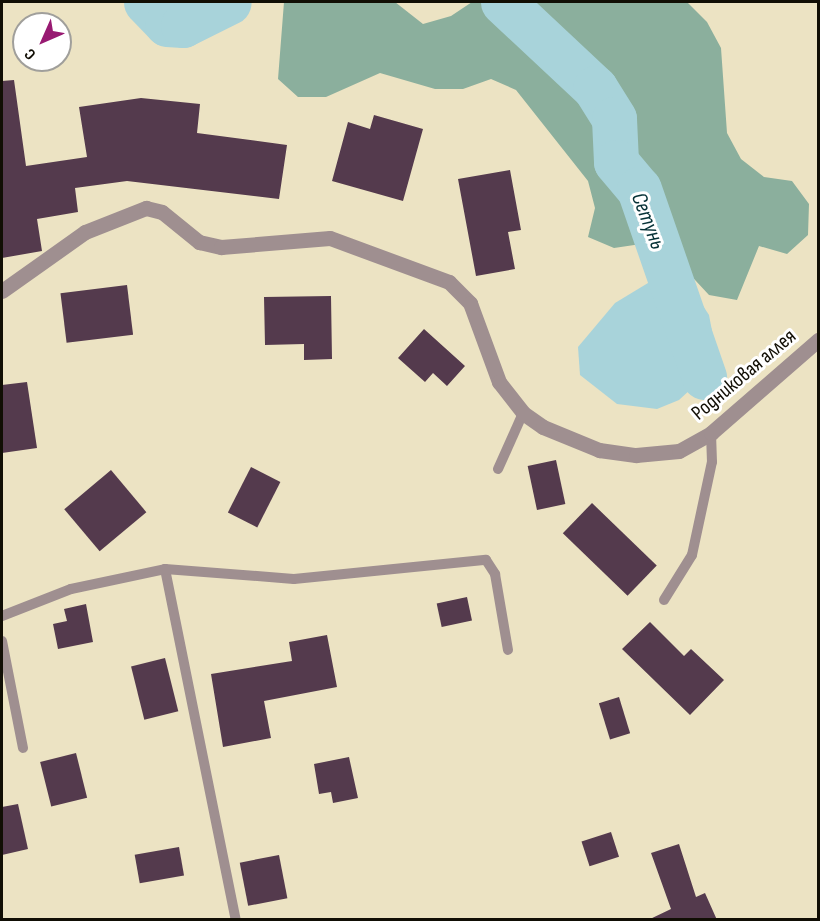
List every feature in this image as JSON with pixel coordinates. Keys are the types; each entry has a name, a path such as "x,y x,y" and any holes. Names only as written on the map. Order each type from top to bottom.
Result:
{"street":[{"name":"Родниковая аллея","path":"2,291 85,232 146,208 162,212 199,242 221,247 330,238 449,282 470,303 499,382 523,413 578,442 636,455 679,451 711,433 819,340"}],"lane":[{"path":"498,469 523,413"},
{"path":"664,600 692,555 712,462 711,433"},
{"path":"2,616 71,589 165,569 294,579 486,560 495,574 508,650"},
{"path":"165,569 236,920"},
{"path":"2,641 23,747"}],"green space":[{"path":"284,2 395,2 423,24 451,16 472,2 687,2 707,22 721,48 727,133 741,159 764,177 792,181 809,204 808,235 787,254 759,246 737,300 709,295 669,252 641,244 614,248 588,237 595,208 588,181 516,90 491,79 463,89 435,89 380,73 326,97 298,97 278,79"}],"water":[{"path":"669,279 696,295 709,315 715,347 704,377 679,400 657,409 617,404 580,375 578,347 615,303 648,283"}],"building":[{"path":"14,80 26,166 87,157 79,107 141,98 200,104 197,133 287,145 279,199 127,181 75,188 78,212 37,219 42,251 2,258 2,81"},
{"path":"374,115 423,129 403,201 332,181 348,122 370,129"},
{"path":"510,170 521,230 508,232 515,269 476,276 458,179"},
{"path":"127,285 133,335 67,343 60,293"},
{"path":"331,296 332,359 304,360 304,344 265,345 264,297"},
{"path":"424,329 465,366 447,386 433,373 425,382 398,358"},
{"path":"27,382 37,448 2,453 2,385"},
{"path":"556,460 565,504 537,510 528,466"},
{"path":"251,467 280,482 257,527 228,512"},
{"path":"111,470 146,512 100,551 64,509"},
{"path":"592,503 657,566 628,596 563,533"},
{"path":"467,597 472,620 442,627 437,603"},
{"path":"86,604 93,642 58,649 53,624 67,621 64,609"},
{"path":"650,622 684,656 691,649 724,680 690,715 622,649"},
{"path":"327,635 337,687 264,701 271,738 223,747 211,674 292,661 289,642"},
{"path":"165,658 178,711 144,720 131,666"},
{"path":"619,697 630,733 610,739 599,703"},
{"path":"76,753 87,798 51,807 40,762"},
{"path":"349,757 358,798 333,803 331,792 319,794 314,764"},
{"path":"18,804 28,849 2,855 2,807"},
{"path":"611,832 619,857 590,866 582,842"},
{"path":"679,844 696,897 705,893 717,920 648,920 671,909 651,853"},
{"path":"179,847 184,876 140,883 135,855"},
{"path":"279,855 287,898 248,906 240,863"}],"waterway":[{"path":"146,2 167,24 183,25 229,2"},
{"name":"Сетунь","path":"503,2 595,88 614,119 616,162 639,189 704,377"}]}
